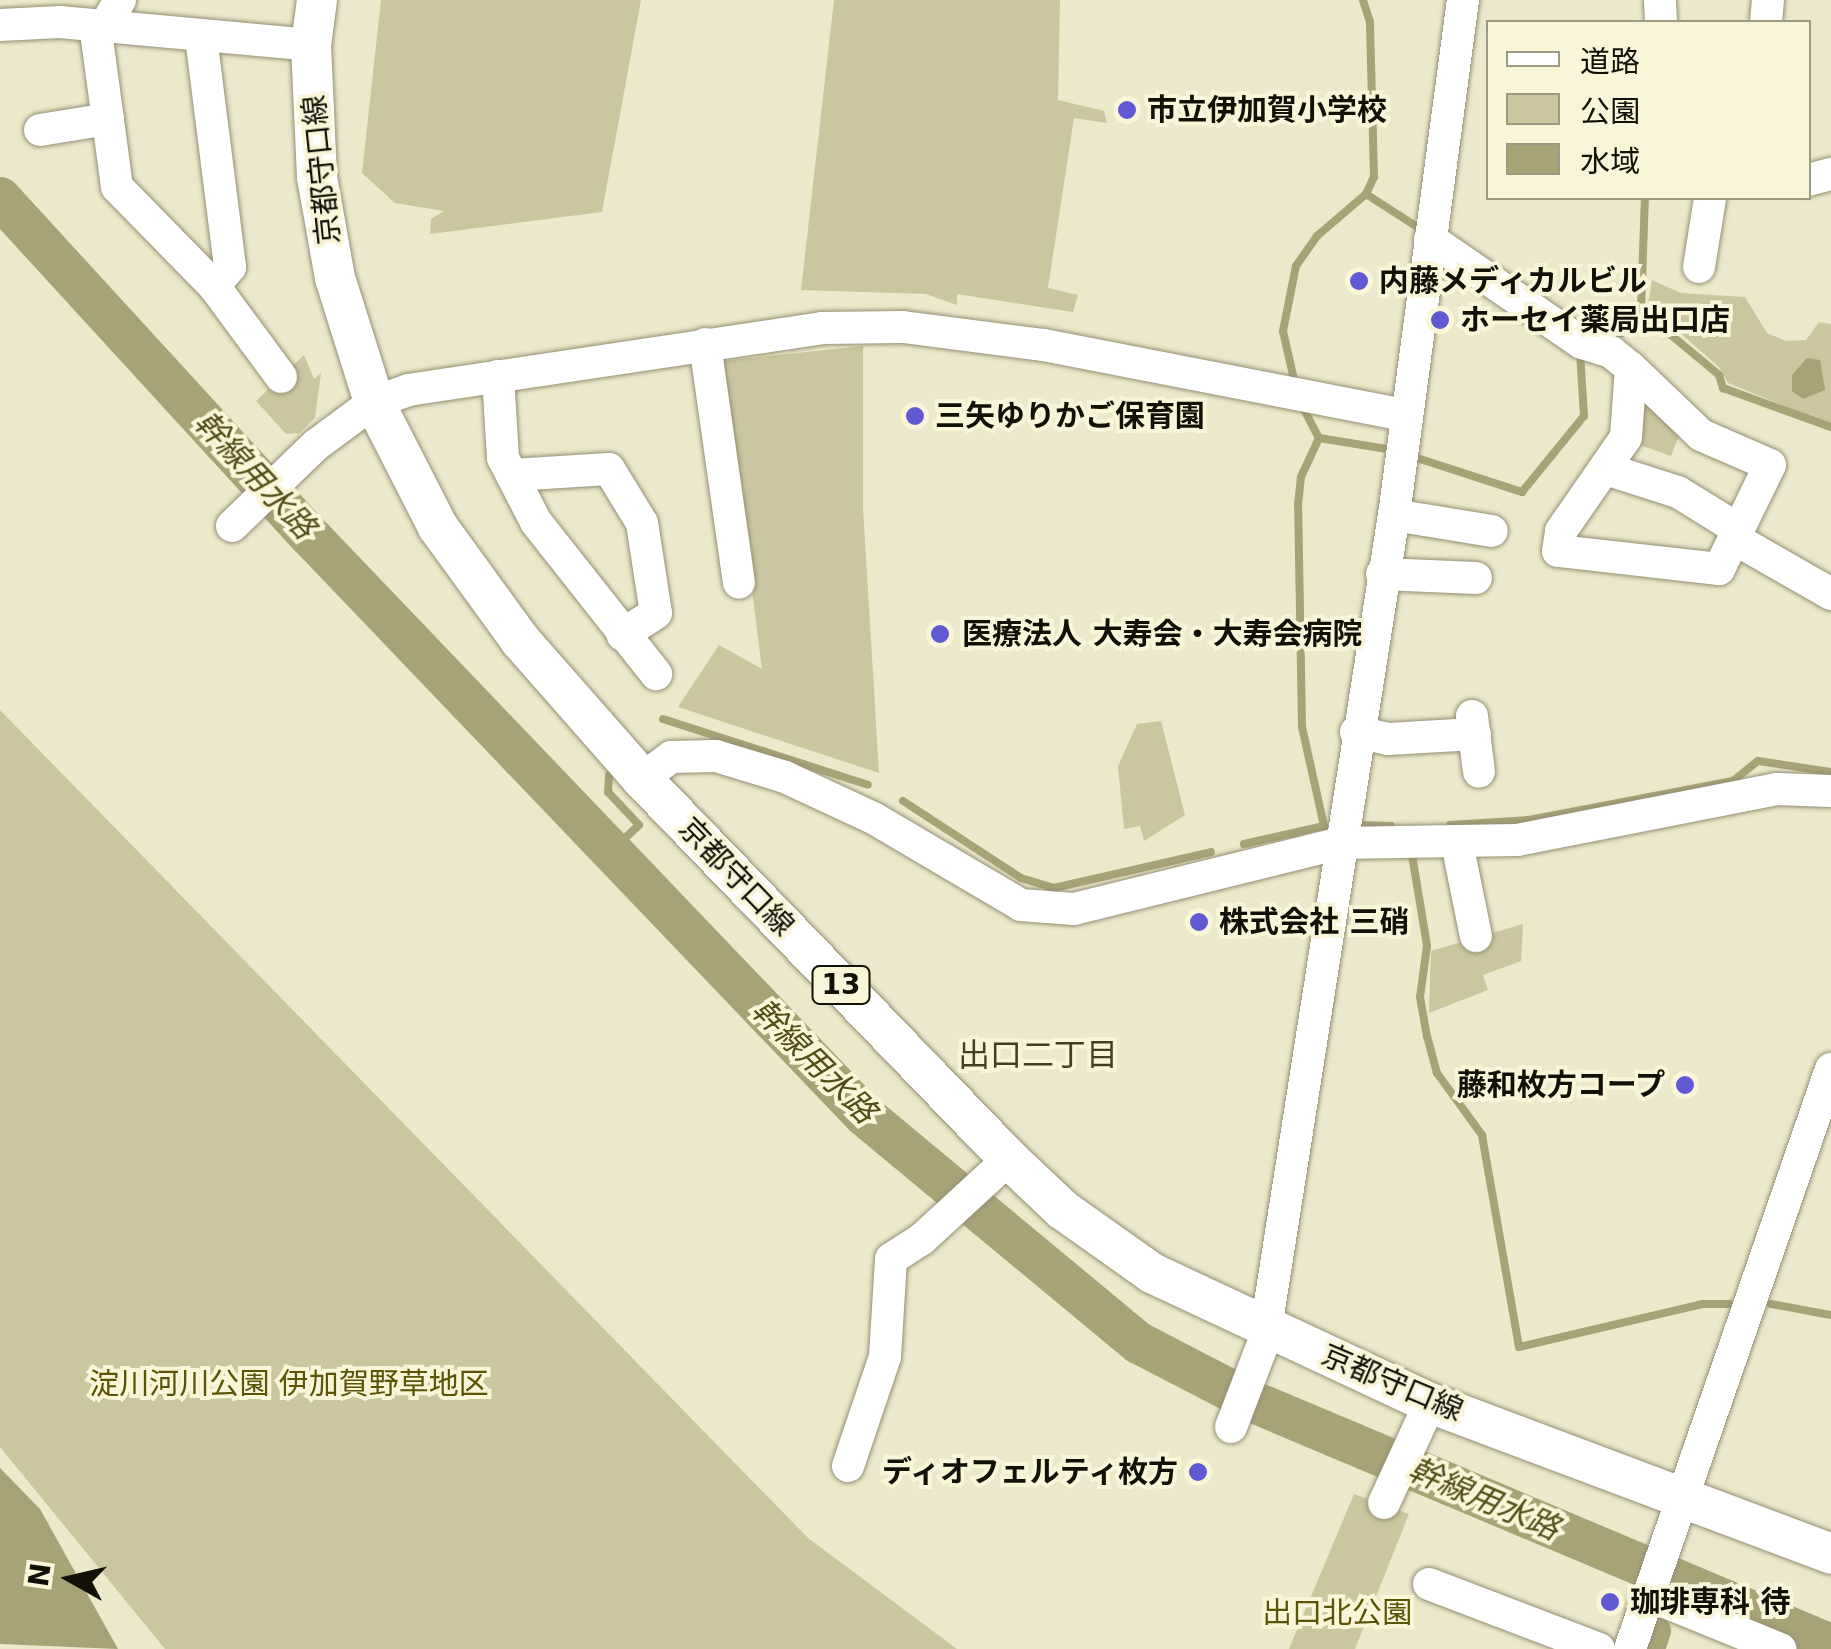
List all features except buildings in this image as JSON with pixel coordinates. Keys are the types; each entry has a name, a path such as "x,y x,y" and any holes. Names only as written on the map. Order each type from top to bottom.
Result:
{"main road":[{"name":"京都守口線","path":"317,0 311,45 317,177 335,278 374,402 438,526 520,640 642,779 1002,1165 1152,1274 1265,1334 1427,1410 1681,1508 1831,1554"}],"street":[{"path":"1231,1427 1265,1334 1356,732 1394,515 1462,0"},
{"path":"0,24 114,13 201,37 311,45"},
{"path":"114,13 97,40 118,186 214,286 281,377"},
{"path":"201,37 230,268 214,286"},
{"path":"40,130 108,119"},
{"path":"1700,267 1710,200"},
{"path":"1430,239 1582,344 1611,352 1631,368 1702,435 1770,465 1719,569 1558,551 1561,532 1609,470 1626,437 1631,368"},
{"path":"232,526 316,445 374,402 408,390 822,328 903,327 1044,345 1405,414"},
{"path":"706,344 740,583"},
{"path":"498,376 503,458 536,522 656,674"},
{"path":"512,475 610,469 642,523 656,613 622,635"},
{"path":"1609,470 1678,492 1831,594"},
{"path":"1394,515 1492,531"},
{"path":"1382,574 1476,578"},
{"path":"1356,732 1388,739 1474,725 1479,772"},
{"path":"642,779 671,757 692,752 785,777 875,820 1021,905 1074,909 1340,843 1517,840 1777,788 1831,792"},
{"path":"1457,843 1476,936"},
{"path":"1630,1649 1829,1081"},
{"path":"848,1466 885,1358 891,1258 922,1240 1002,1165"},
{"path":"1384,1503 1427,1410"},
{"path":"1429,1584 1598,1649"},
{"path":"1648,1595 1780,1649"}],"green space":[{"path":"381,0 641,0 602,212 430,234 431,219 444,211 395,203 362,173"},
{"path":"834,0 1060,0 1058,100 1104,111 1107,123 1074,118 1048,288 1078,295 1073,312 957,294 957,305 926,294 801,290"},
{"path":"1652,280 1681,293 1745,297 1767,333 1786,341 1806,340 1819,322 1831,324 1831,425 1728,383 1719,367 1648,305"},
{"path":"863,346 863,508 879,773 678,707 719,645 762,669 723,361"},
{"path":"304,355 314,379 321,373 315,418 299,433 286,434 256,401"},
{"path":"1637,402 1657,405 1680,433 1671,456 1637,444"},
{"name":"淀川河川公園 伊加賀野草地区","path":"0,710 808,1538 957,1649 165,1649 0,1447"},
{"path":"1161,721 1185,815 1144,841 1140,826 1124,829 1118,766 1137,724"},
{"path":"1523,924 1521,961 1483,975 1488,990 1429,1013 1431,951"},
{"name":"出口北公園","path":"1354,1494 1409,1514 1355,1649 1289,1649"}],"water":[{"path":"1807,358 1820,360 1825,390 1803,399 1792,391 1792,375"},
{"path":"0,1468 40,1509 118,1649 0,1644"}],"waterway":[{"path":"1295,384 1283,331 1296,266 1317,236 1366,194 1374,177 1370,22 1363,0"},
{"path":"1366,194 1419,228"},
{"name":"幹線用水路","path":"0,198 311,537 864,1115 1139,1343 1249,1400 1831,1645"},
{"path":"1641,310 1645,200"},
{"path":"1601,336 1622,333 1641,310 1719,375 1723,388 1831,427"},
{"path":"1411,456 1522,492 1584,416 1580,352"},
{"path":"1300,402 1319,438 1393,450"},
{"path":"1244,844 1324,826 1302,727 1298,505 1301,477 1319,438"},
{"path":"663,719 868,785"},
{"path":"1450,825 1529,820 1733,781 1758,761 1831,772"},
{"path":"609,775 608,792 639,825 611,851"},
{"path":"903,801 1021,878 1054,888 1211,852"},
{"path":"1360,825 1391,826"},
{"path":"1411,849 1427,946 1420,997 1427,1036 1437,1073 1482,1135 1519,1347 1703,1304 1730,1304"},
{"path":"1771,1304 1831,1315"},
{"path":"1652,1649 1658,1630"}],"place":[{"name":"市立伊加賀小学校","path":"1127,110"},
{"name":"内藤メディカルビル","path":"1359,281"},
{"name":"ホーセイ薬局出口店","path":"1440,320"},
{"name":"三矢ゆりかご保育園","path":"915,416"},
{"name":"医療法人 大寿会・大寿会病院","path":"940,634"},
{"name":"株式会社 三硝","path":"1199,922"},
{"name":"藤和枚方コープ","path":"1685,1085"},
{"name":"ディオフェルティ枚方","path":"1198,1472"},
{"name":"珈琲専科 待","path":"1610,1602"}],"district":[{"name":"出口二丁目","path":"1038,1055"}]}
